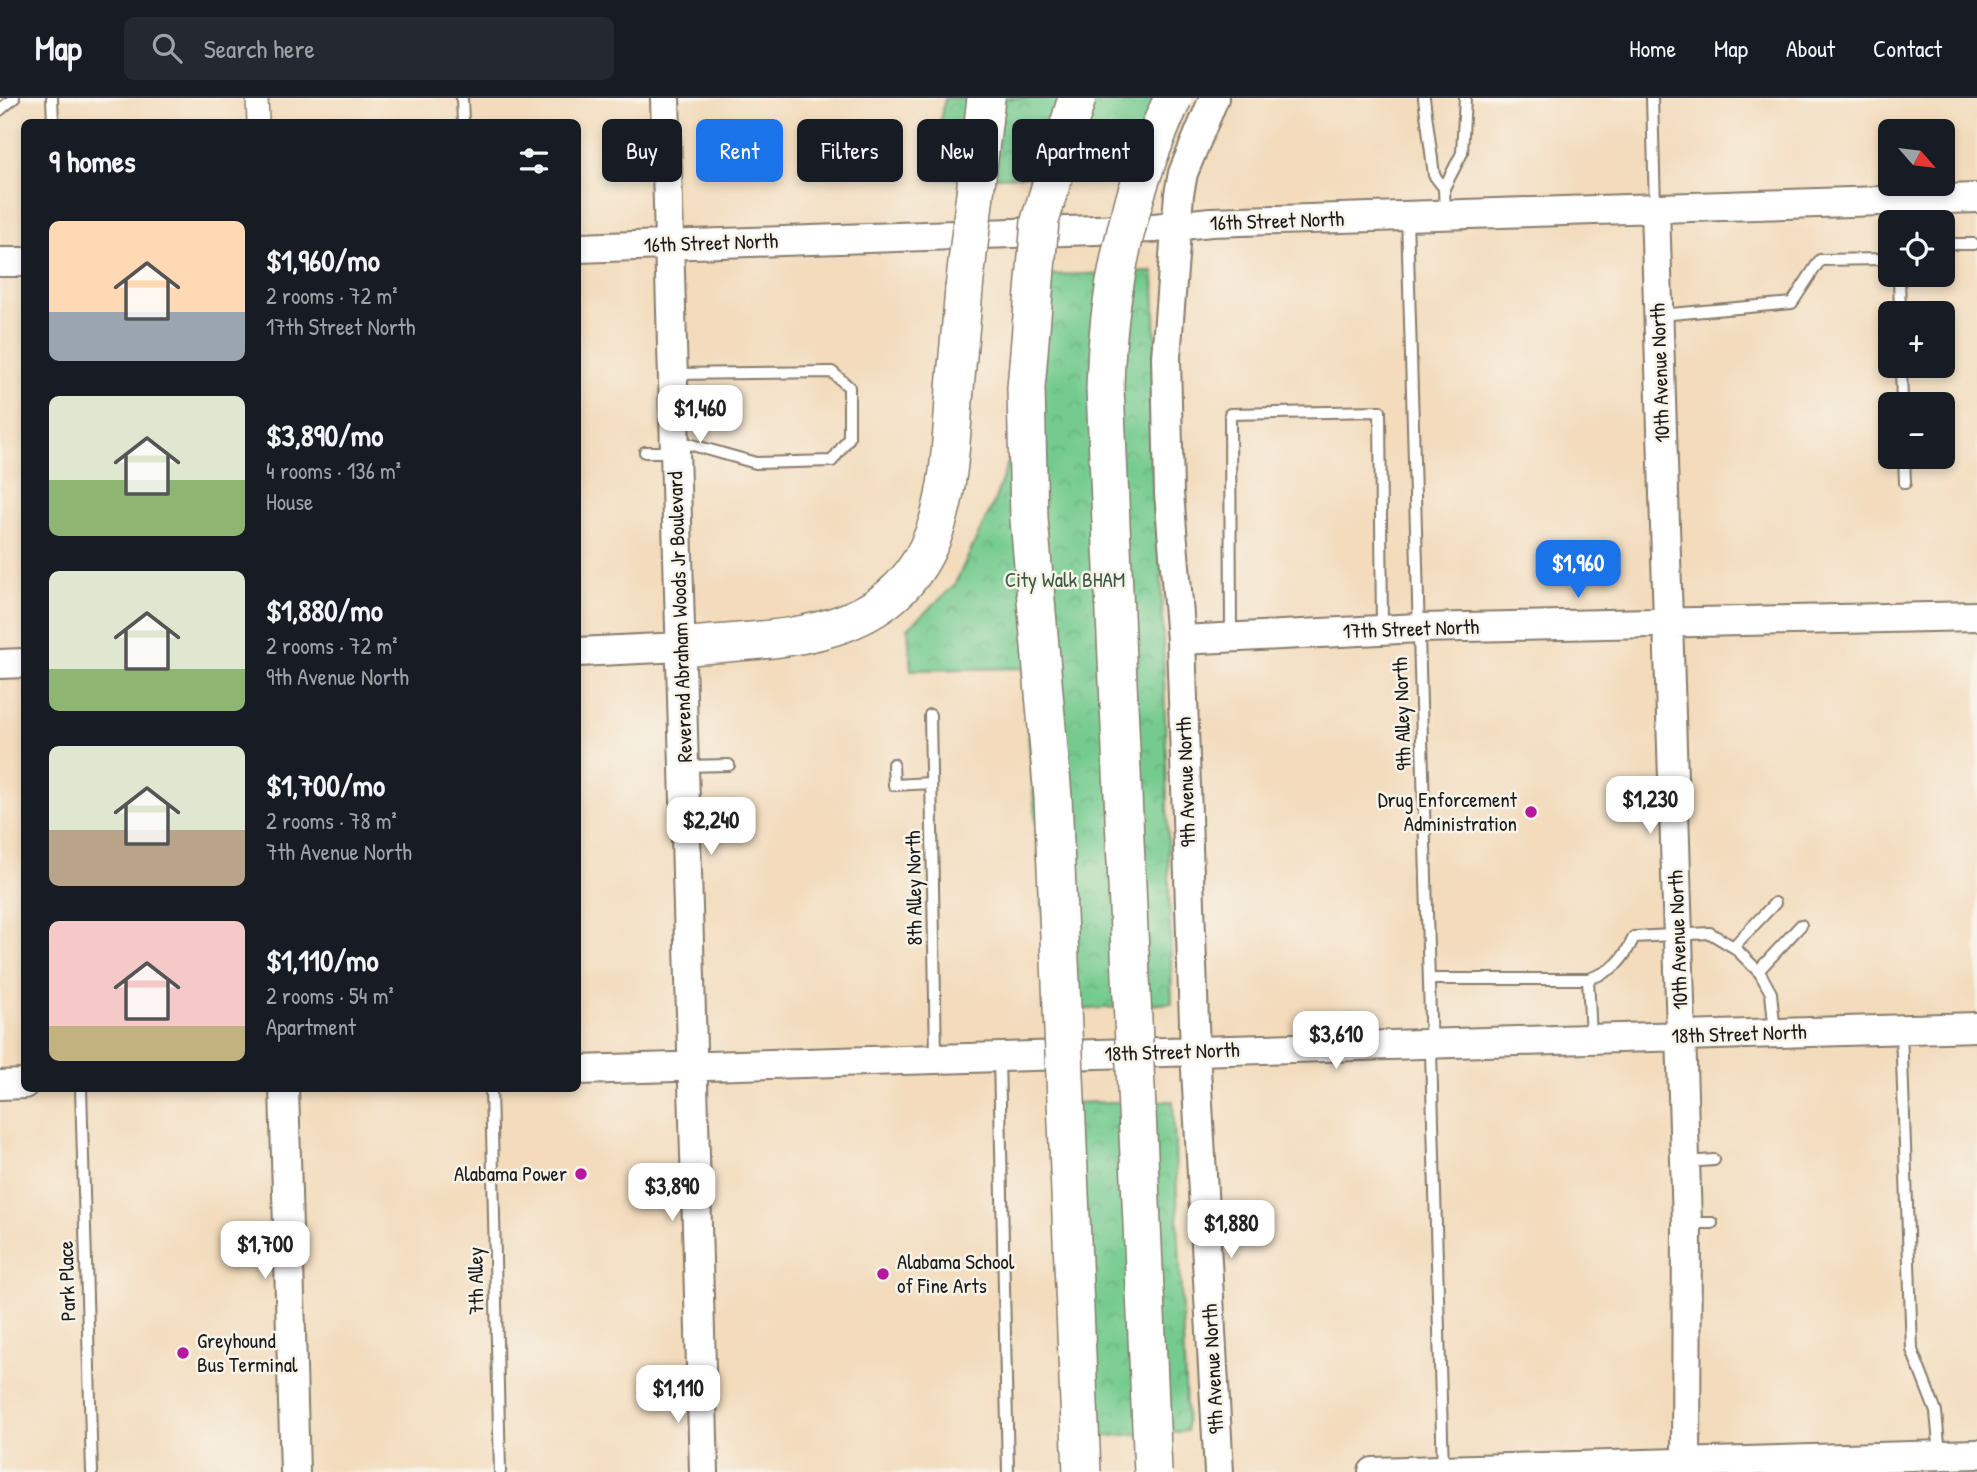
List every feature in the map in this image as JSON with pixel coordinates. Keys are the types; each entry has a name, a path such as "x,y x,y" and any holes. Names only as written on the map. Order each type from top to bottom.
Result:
{"highway":[{"path":"681,647 787,636 844,623 870,611 898,592 922,562 937,530 950,466 964,289 986,98"},
{"path":"1077,98 1040,221 1026,388 1030,519 1053,811 1082,1472"},
{"path":"1153,1472 1105,388 1106,331 1127,223 1173,98"}],"street":[{"path":"257,98 258,119"},
{"name":"Reverend Abraham Woods Jr Boulevard","path":"665,98 704,1472"},
{"name":"9th Avenue North","path":"1214,98 1183,173 1166,358 1169,493 1181,640 1195,1052 1219,1472"},
{"name":"16th Street North","path":"1905,210 1977,198"},
{"name":"16th Street North","path":"581,248 1176,228 1211,222 1408,216 1445,201 1655,208 1878,211"},
{"name":"10th Avenue North","path":"1655,208 1685,1162 1699,1223 1686,1462"},
{"path":"0,262 21,262"},
{"name":"17th Street North","path":"1181,640 1419,628 1977,616"},
{"path":"581,652 681,647"},
{"path":"0,664 21,663"},
{"name":"18th Street North","path":"581,1070 1977,1027"},
{"path":"0,1085 21,1084"},
{"path":"284,1092 295,1472"},
{"path":"1373,1472 1686,1462 1754,1466 1977,1454"}],"lane":[{"path":"0,110 14,98"},
{"path":"52,98 53,119"},
{"path":"462,98 463,119"},
{"path":"1424,98 1434,175 1445,201"},
{"path":"1445,201 1462,153 1465,98"},
{"path":"1652,98 1655,208"},
{"name":"9th Alley North","path":"1408,216 1443,1470"},
{"path":"1955,244 1974,244"},
{"path":"1658,315 1792,303 1820,260 1878,259"},
{"path":"645,452 675,446 756,463 832,461 849,438 849,387 832,372 673,374"},
{"path":"1231,636 1230,414 1380,411 1382,630"},
{"path":"1904,469 1905,483"},
{"name":"8th Alley North","path":"930,715 936,1060"},
{"path":"893,764 894,785 931,783"},
{"path":"684,766 729,765"},
{"path":"1734,947 1775,903"},
{"path":"1758,971 1801,925"},
{"path":"1429,979 1588,979 1609,972 1625,957 1634,937 1710,933 1734,947 1758,971 1771,993 1774,1033"},
{"path":"1588,979 1591,1039"},
{"path":"1901,1029 1912,1350 1936,1412 1940,1455"},
{"path":"999,1058 1007,1472"},
{"name":"Park Place","path":"81,1092 92,1472"},
{"name":"7th Alley","path":"491,1092 500,1472"},
{"path":"1685,1162 1714,1160"}],"green space":[{"path":"945,98 1189,98 1156,172 1154,119 1012,119 1012,176 998,177 998,119 940,119"},
{"name":"City Walk BHAM","path":"1154,272 1172,1003 1051,1012 1023,668 911,670 908,628 954,586 994,502 1014,445 1016,276"},
{"path":"1173,1101 1187,1431 1077,1438 1060,1103"}],"place":[{"name":"Drug Enforcement Administration","path":"1531,812"},
{"name":"Alabama Power","path":"581,1174"},
{"name":"Alabama School of Fine Arts","path":"883,1274"},
{"name":"Greyhound Bus Terminal","path":"183,1353"}]}
